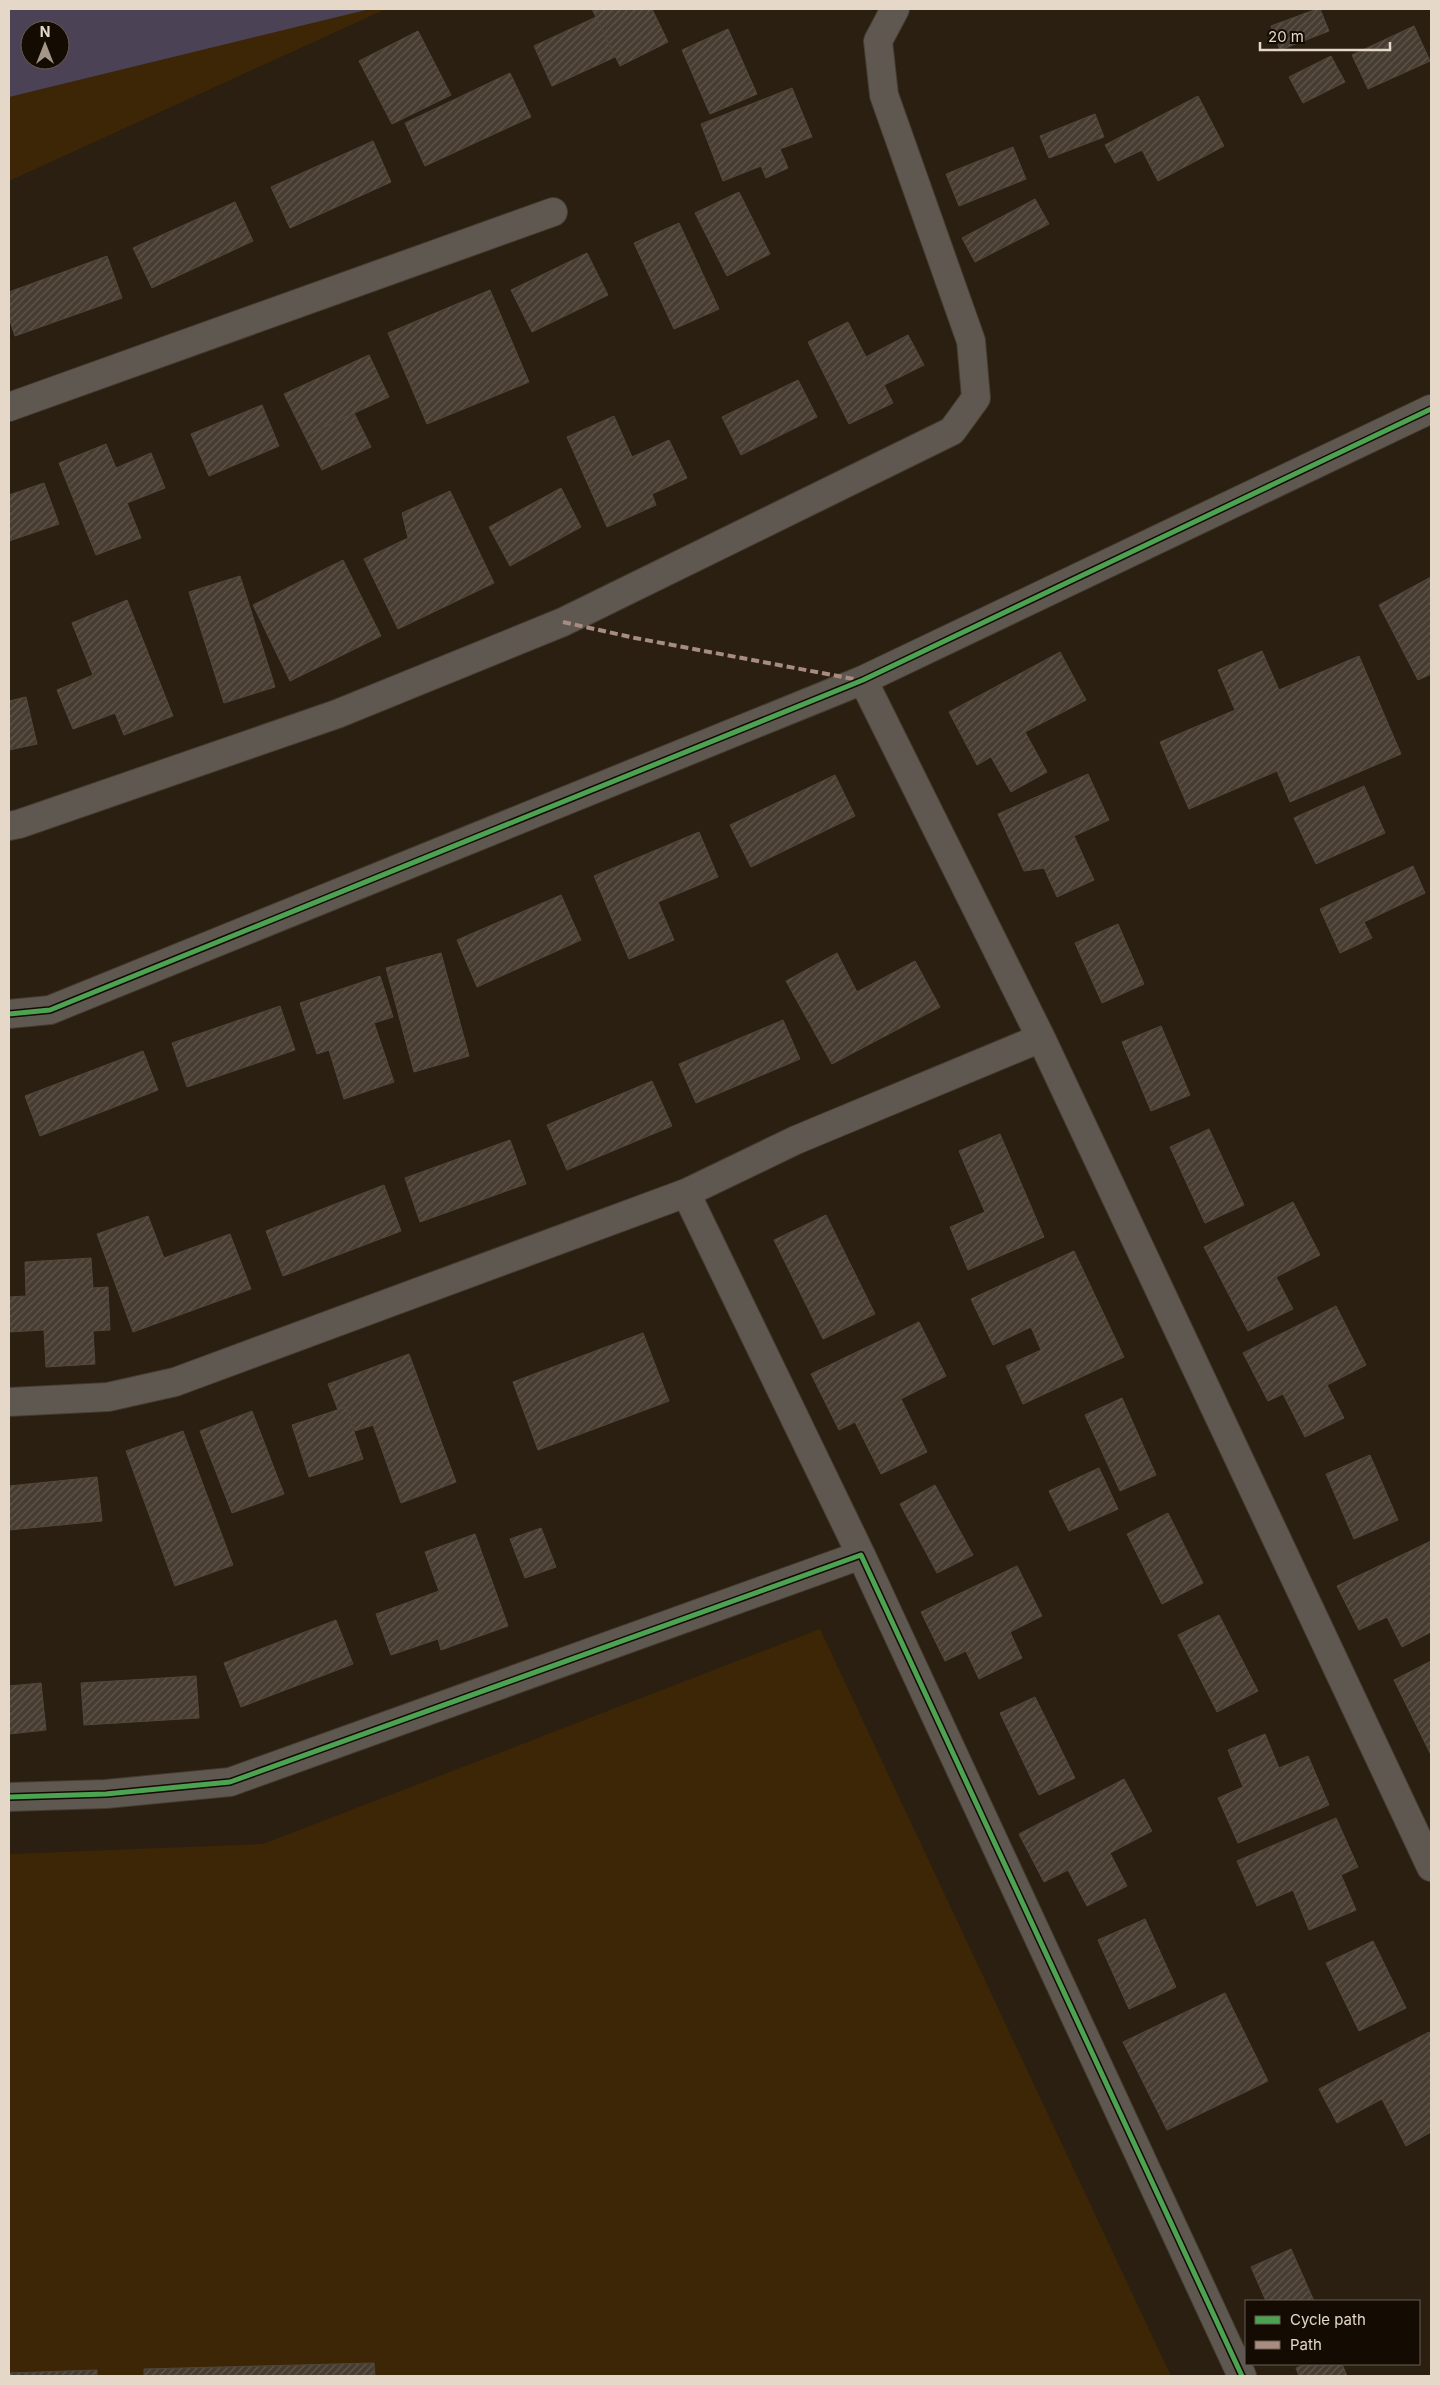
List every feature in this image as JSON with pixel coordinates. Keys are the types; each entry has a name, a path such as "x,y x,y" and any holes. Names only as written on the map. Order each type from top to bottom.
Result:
{"street":[{"path":"9,826 337,714 563,622 952,431 976,398 971,342 884,95 878,41 895,9"},
{"path":"9,407 553,212"},
{"path":"9,1014 50,1010 863,680 1431,409"},
{"path":"863,680 1041,1038 1431,1867"},
{"path":"9,1402 108,1397 175,1382 686,1193 796,1140 1041,1038"},
{"path":"686,1193 861,1554 1242,2376"},
{"path":"9,1797 106,1794 230,1782 861,1554"}],"shaded area":[{"path":"9,9 386,9 9,181"},
{"path":"9,9 370,9 9,97"},
{"path":"820,1629 1171,2376 9,2376 9,1854 263,1844"}],"building":[{"path":"592,9 652,9 668,42 620,66"},
{"path":"1320,9 1329,31 1280,50 1271,26"},
{"path":"596,17 615,57 552,86 534,46"},
{"path":"1414,26 1430,61 1368,89 1352,55"},
{"path":"728,29 757,94 710,114 682,50"},
{"path":"418,31 451,95 392,124 359,61"},
{"path":"1331,56 1345,82 1303,103 1289,77"},
{"path":"510,73 531,117 425,166 405,123"},
{"path":"792,88 812,137 780,149 788,168 766,178 761,166 723,181 701,124"},
{"path":"1198,96 1224,146 1158,181 1142,150 1115,163 1105,145"},
{"path":"1095,114 1104,137 1049,158 1040,136"},
{"path":"373,141 391,182 290,228 271,187"},
{"path":"1013,147 1026,179 959,206 946,174"},
{"path":"739,192 770,254 727,276 695,213"},
{"path":"1035,199 1049,224 975,262 962,238"},
{"path":"235,202 253,241 152,288 133,248"},
{"path":"679,223 719,309 674,329 634,243"},
{"path":"587,253 608,295 532,332 511,290"},
{"path":"107,256 122,298 15,336 9,318 9,292"},
{"path":"490,290 529,382 427,424 388,333"},
{"path":"848,322 866,357 908,335 924,365 884,385 893,403 849,424 808,342"},
{"path":"369,355 389,397 305,436 284,394"},
{"path":"798,380 817,417 741,455 722,417"},
{"path":"262,405 279,446 209,476 191,434"},
{"path":"354,413 371,447 322,470 305,436"},
{"path":"614,416 632,457 669,440 687,478 652,494 656,505 607,527 567,437"},
{"path":"106,444 116,468 151,453 165,488 127,503 141,538 96,555 59,463"},
{"path":"44,483 59,524 9,541 9,495"},
{"path":"561,488 581,527 510,566 489,527"},
{"path":"450,491 494,583 398,629 364,559 408,538 402,513"},
{"path":"343,560 381,636 290,681 253,605"},
{"path":"240,576 275,687 224,703 189,592"},
{"path":"1431,577 1431,674 1418,680 1379,605"},
{"path":"127,600 173,716 124,735 115,713 73,729 57,690 93,675 72,623"},
{"path":"1262,651 1279,690 1359,656 1401,754 1290,802 1277,771 1189,809 1160,742 1235,710 1218,670"},
{"path":"1060,652 1086,700 1025,732 1047,772 1011,792 991,757 977,765 949,712"},
{"path":"26,697 37,744 9,750 9,701"},
{"path":"1088,774 1109,820 1074,836 1094,880 1057,897 1044,868 1024,871 998,814"},
{"path":"835,775 855,816 751,867 730,825"},
{"path":"1364,786 1385,833 1316,864 1294,818"},
{"path":"699,832 718,877 658,902 674,940 629,959 594,876"},
{"path":"1413,866 1425,893 1364,922 1372,938 1340,953 1320,909"},
{"path":"561,895 581,940 477,987 457,940"},
{"path":"1118,924 1144,984 1102,1003 1075,943"},
{"path":"441,953 469,1056 414,1072 386,968"},
{"path":"837,953 857,992 915,961 940,1007 832,1064 786,981"},
{"path":"380,976 393,1017 374,1023 394,1082 344,1099 329,1050 317,1054 300,1003"},
{"path":"280,1006 295,1050 187,1087 172,1043"},
{"path":"783,1020 800,1059 696,1103 679,1064"},
{"path":"1161,1026 1190,1095 1151,1111 1122,1042"},
{"path":"143,1051 158,1090 40,1136 25,1096"},
{"path":"652,1081 672,1126 567,1170 547,1125"},
{"path":"1209,1129 1244,1205 1205,1223 1170,1147"},
{"path":"1000,1134 1044,1237 968,1270 950,1227 985,1212 959,1151"},
{"path":"510,1140 526,1184 420,1222 405,1178"},
{"path":"384,1185 401,1231 283,1276 266,1231"},
{"path":"1293,1202 1320,1255 1276,1277 1293,1309 1248,1331 1204,1247"},
{"path":"826,1215 875,1314 823,1339 774,1240"},
{"path":"148,1216 164,1258 230,1234 251,1289 133,1332 97,1234"},
{"path":"1074,1251 1124,1357 1023,1404 1006,1366 1041,1350 1031,1327 993,1345 971,1299"},
{"path":"91,1258 93,1288 108,1287 110,1330 93,1331 95,1364 46,1367 44,1330 9,1332 9,1297 26,1296 25,1262"},
{"path":"1336,1306 1366,1365 1327,1385 1344,1418 1305,1437 1283,1394 1268,1401 1243,1353"},
{"path":"919,1322 946,1376 901,1399 927,1452 881,1474 855,1422 839,1430 811,1374"},
{"path":"643,1333 669,1401 538,1450 513,1382"},
{"path":"409,1354 456,1482 401,1503 373,1425 355,1431 346,1407 338,1410 328,1384"},
{"path":"1122,1398 1156,1475 1120,1491 1085,1415"},
{"path":"346,1407 363,1459 309,1477 292,1425"},
{"path":"252,1411 284,1494 232,1513 200,1431"},
{"path":"183,1431 233,1565 175,1586 126,1451"},
{"path":"1370,1455 1398,1520 1354,1539 1326,1474"},
{"path":"1099,1468 1118,1509 1069,1531 1049,1491"},
{"path":"97,1477 102,1521 9,1530 9,1486"},
{"path":"935,1485 973,1555 937,1573 900,1504"},
{"path":"1168,1513 1203,1583 1162,1604 1127,1534"},
{"path":"541,1528 556,1567 525,1578 510,1539"},
{"path":"475,1534 508,1626 441,1650 438,1639 391,1655 376,1614 439,1591 425,1552"},
{"path":"1431,1541 1431,1632 1402,1647 1387,1617 1359,1630 1337,1586"},
{"path":"1017,1566 1042,1616 1010,1632 1022,1658 979,1679 966,1651 945,1661 921,1612"},
{"path":"1219,1615 1258,1691 1217,1712 1178,1635"},
{"path":"336,1620 353,1664 241,1707 224,1663"},
{"path":"1431,1661 1431,1755 1394,1680"},
{"path":"196,1676 199,1718 84,1725 81,1683"},
{"path":"41,1683 46,1730 9,1734 9,1686"},
{"path":"1035,1697 1075,1778 1039,1795 1000,1713"},
{"path":"1265,1734 1279,1768 1308,1756 1329,1805 1238,1843 1218,1798 1243,1787 1228,1750"},
{"path":"1124,1779 1152,1831 1110,1853 1127,1886 1087,1906 1068,1870 1044,1882 1019,1834"},
{"path":"1336,1818 1358,1867 1341,1875 1356,1910 1309,1930 1293,1890 1257,1906 1237,1861"},
{"path":"1145,1919 1176,1987 1129,2009 1098,1940"},
{"path":"1373,1941 1406,2008 1359,2031 1326,1963"},
{"path":"1225,1993 1268,2081 1167,2130 1123,2042"},
{"path":"1429,2032 1431,2036 1431,2132 1406,2146 1382,2099 1337,2123 1319,2089"},
{"path":"1291,2249 1314,2300 1266,2300 1251,2267"},
{"path":"374,2363 375,2376 144,2376 144,2369"},
{"path":"1304,2365 1342,2365 1347,2376 1299,2376 1296,2368"},
{"path":"97,2370 97,2376 9,2376 9,2373"}],"marked path":[{"path":"563,622 635,638 859,680"}],"cycle path":[{"path":"9,1014 50,1010 863,680 1431,409"},
{"path":"9,1797 106,1794 230,1782 861,1555 1242,2376"}]}
